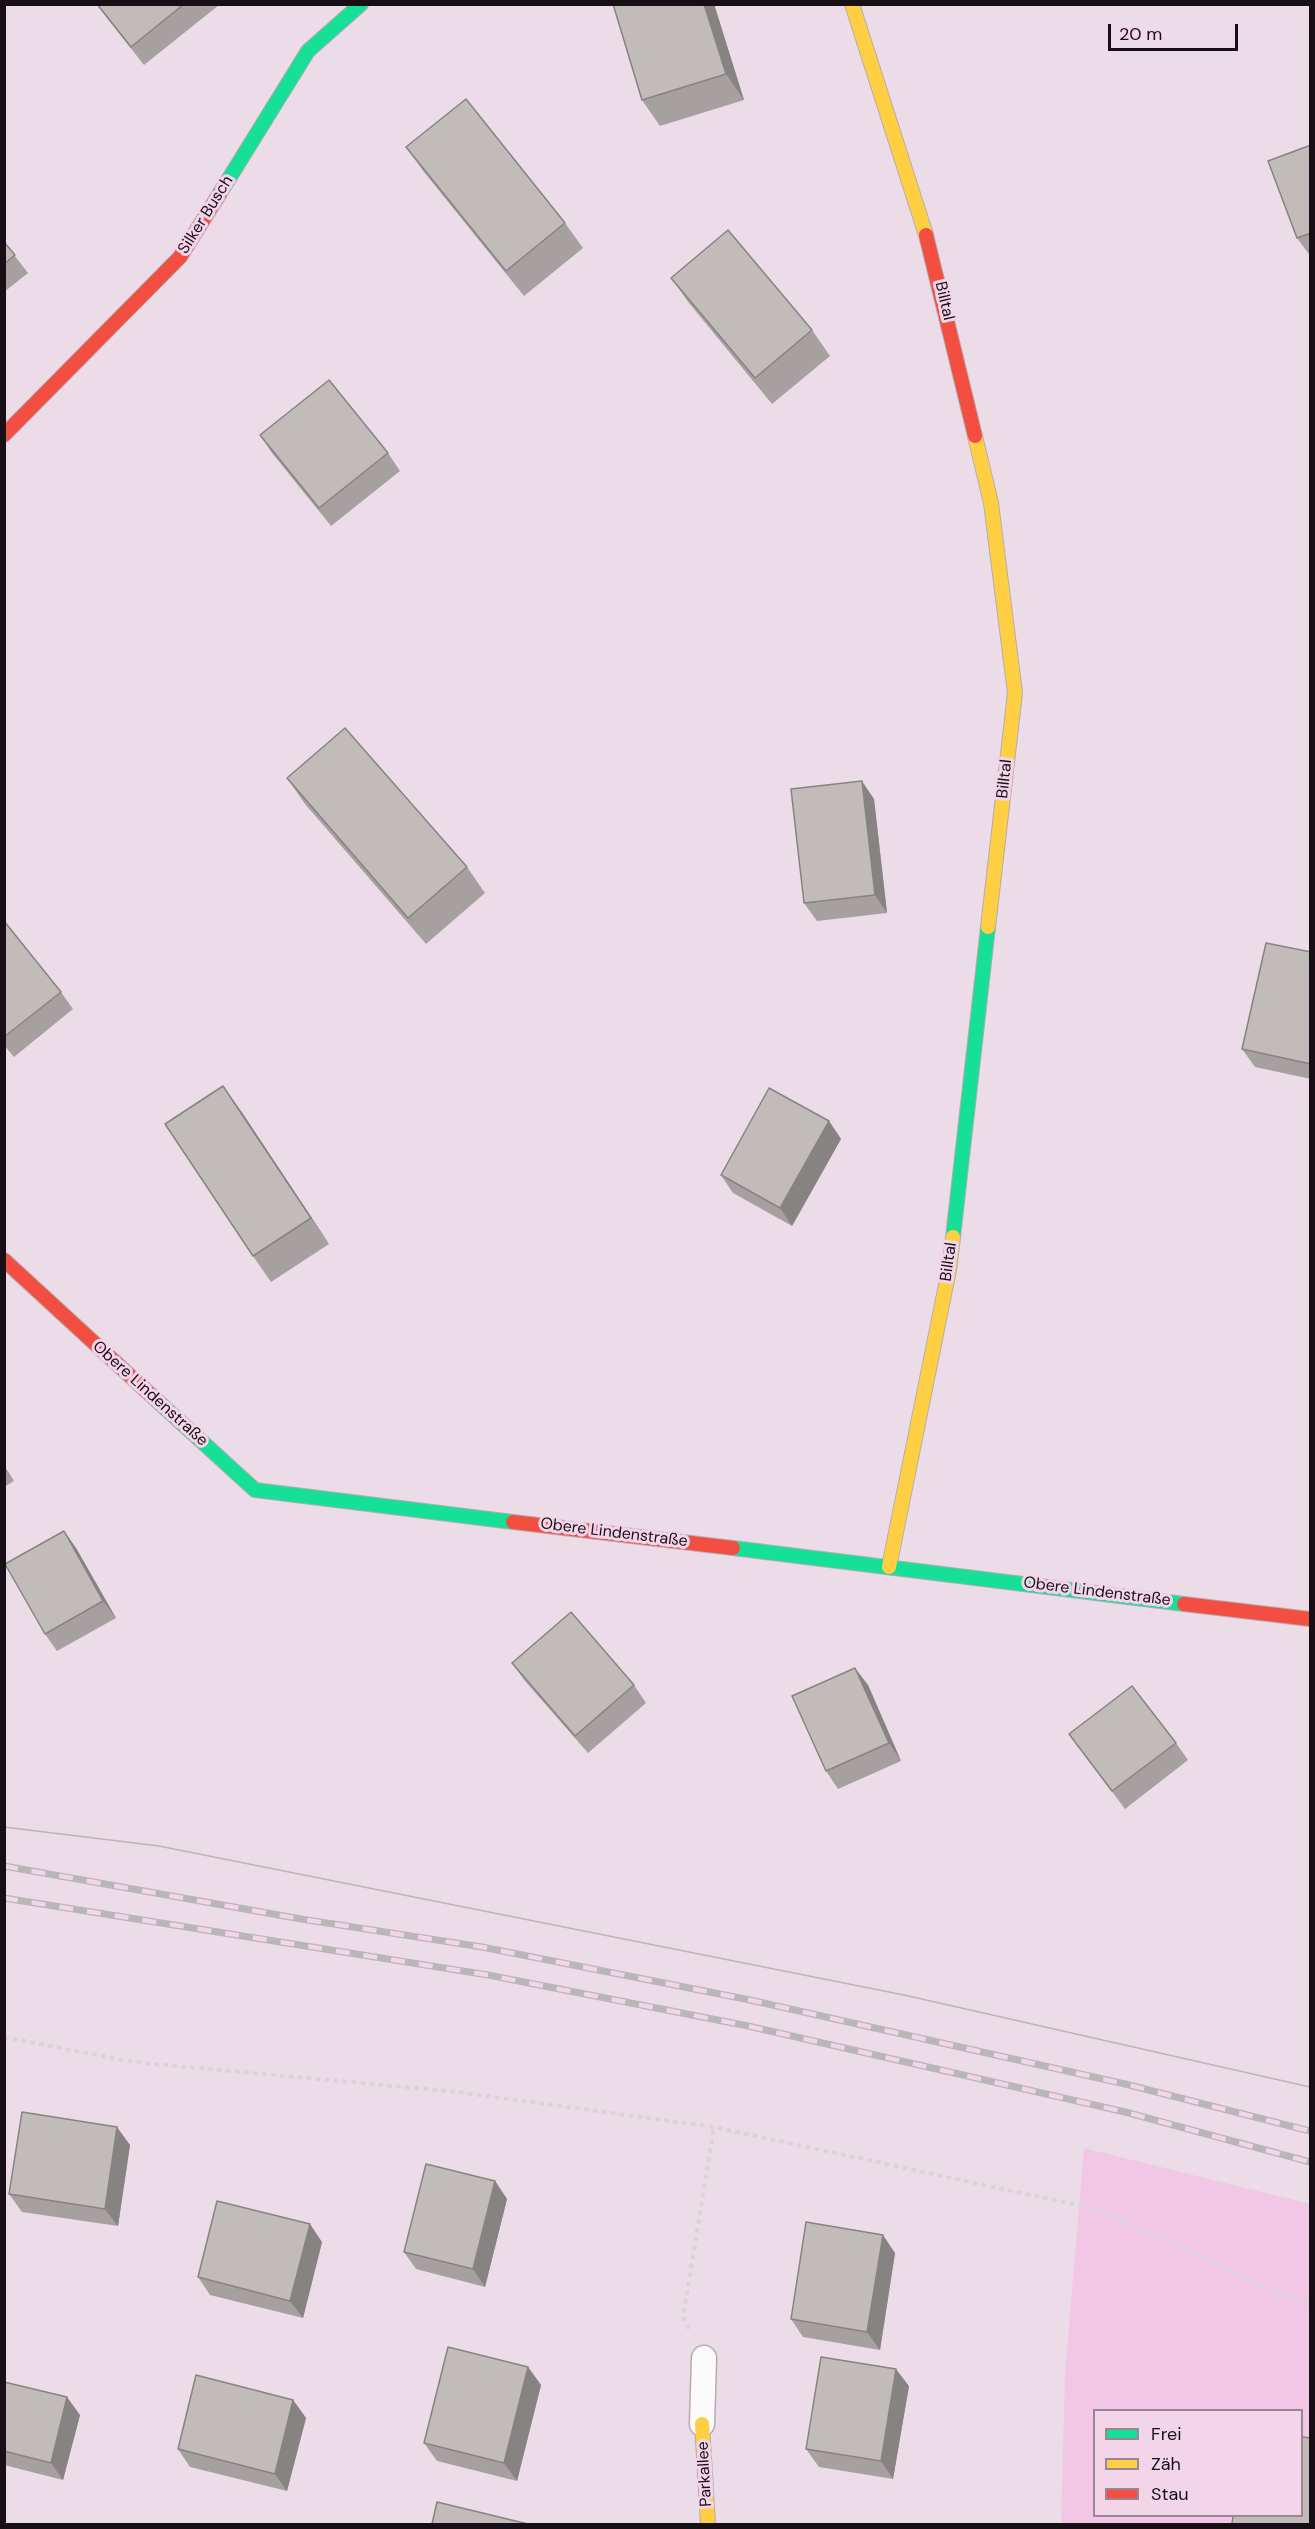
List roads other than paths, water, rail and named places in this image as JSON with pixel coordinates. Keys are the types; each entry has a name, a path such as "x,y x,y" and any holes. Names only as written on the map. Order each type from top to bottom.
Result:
{"street":[{"name":"Silker Busch","path":"4,435 180,257 308,51 361,4"},
{"name":"Billtal","path":"852,4 934,260 991,503 1015,693 949,1270 889,1567"},
{"name":"Obere Lindenstraße","path":"4,1260 255,1490 1311,1619"},
{"name":"Parkallee","path":"702,2424 708,2524"}],"lane":[{"path":"702,2424 704,2358"}],"tram line":[{"path":"4,1827 159,1846 904,1995 1310,2087"}],"railway":[{"path":"4,1866 301,1919 482,1947 750,2000 1125,2084 1310,2131"},
{"path":"4,1898 488,1975 748,2026 1125,2112 1310,2162"}]}
